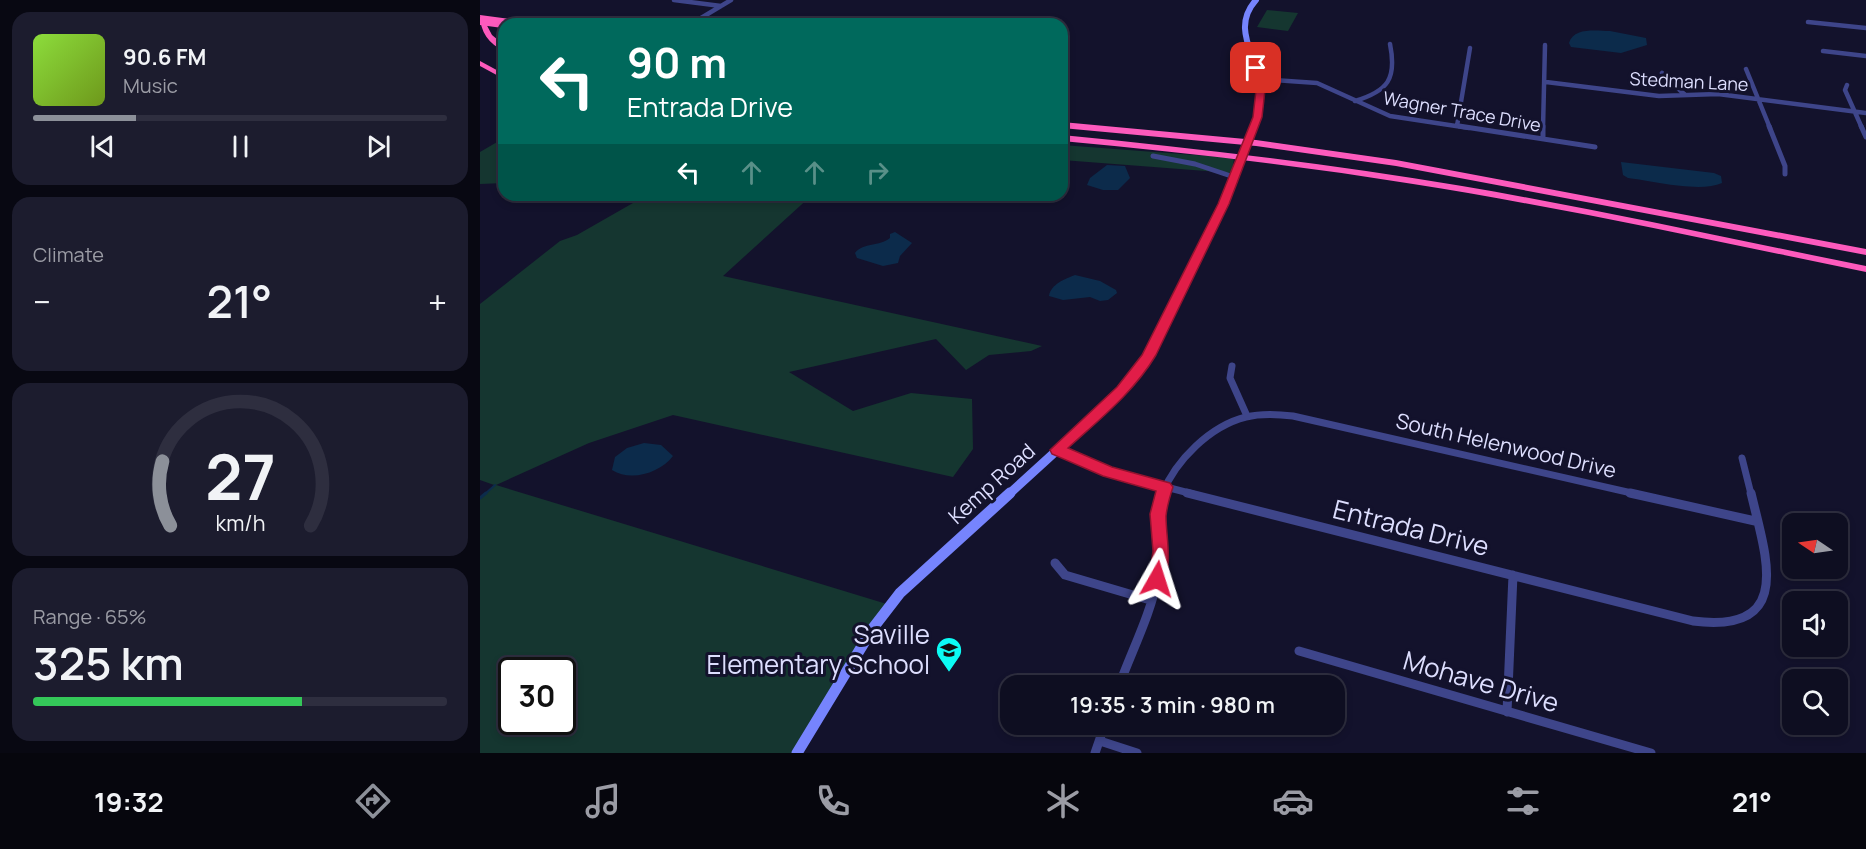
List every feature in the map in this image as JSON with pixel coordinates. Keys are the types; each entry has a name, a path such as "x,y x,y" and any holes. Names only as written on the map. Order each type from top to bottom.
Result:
{"highway":[{"path":"480,19 498,22"},
{"path":"480,19 489,36 498,44"},
{"path":"480,35 487,45 498,53"},
{"path":"480,63 498,74"},
{"path":"480,73 498,80"},
{"path":"1068,126 1267,144 1396,163 1866,252"},
{"path":"1068,139 1232,154 1464,189 1866,269"}],"main road":[{"name":"Kemp Road","path":"797,753 873,628 890,605 1122,391 1141,368 1207,237 1236,173 1253,128 1260,104 1259,79 1243,23 1247,10 1256,0"}],"street":[{"path":"674,0 721,6"},
{"path":"702,18 731,0"},
{"path":"1808,22 1866,28"},
{"path":"1355,101 1378,93 1386,86 1394,58 1390,44"},
{"path":"1543,139 1545,45"},
{"path":"1457,126 1470,48"},
{"path":"1823,51 1866,56"},
{"path":"1746,69 1785,166 1785,174"},
{"path":"1662,73 1685,95"},
{"name":"Wagner Trace Drive","path":"1259,79 1293,80 1317,84 1390,116 1595,147"},
{"name":"Stedman Lane","path":"1546,82 1645,95 1718,94 1866,113"},
{"path":"1847,85 1845,90 1866,137"},
{"path":"1153,156 1195,164 1220,174 1236,173"},
{"path":"1123,675 1160,565 1158,514 1165,487 1176,468 1206,436 1227,423 1247,416 1230,378 1232,366"},
{"name":"South Helenwood Drive","path":"1247,416 1270,414 1293,416 1755,521"},
{"name":"Entrada Drive","path":"1057,450 1108,472 1706,623 1735,621 1755,610 1766,595 1767,583 1755,521"},
{"path":"1742,458 1755,521"},
{"path":"1055,563 1065,575 1150,600"},
{"path":"1507,712 1513,575"},
{"name":"Mohave Drive","path":"1299,651 1651,753"},
{"path":"1095,753 1102,735"},
{"path":"1100,741 1137,753"}],"green space":[{"path":"1267,10 1298,13 1288,31 1257,27"},
{"path":"498,142 498,183 480,184 480,152"},
{"path":"1068,145 1234,158 1232,173 1068,160"},
{"path":"636,201 805,201 723,276 1042,346 1031,351 989,355 966,370 936,339 789,372 853,411 911,393 972,399 973,449 953,477 673,415 589,443 496,485 890,605 797,753 480,753 480,499 494,485 480,480 480,304 560,241 577,235"}],"water":[{"path":"1610,31 1646,38 1647,45 1621,53 1571,47 1569,43 1580,32"},
{"path":"1621,162 1714,173 1721,176 1722,183 1713,186 1689,187 1628,178 1623,175"},
{"path":"1107,165 1125,166 1130,178 1118,190 1103,190 1087,185 1090,178"},
{"path":"895,232 912,243 900,256 898,263 883,266 857,258 855,253 859,250 886,241 890,238 890,234"},
{"path":"1075,275 1100,281 1116,290 1117,293 1108,300 1100,301 1090,297 1063,300 1049,296 1055,285"},
{"path":"644,443 661,445 673,456 661,467 645,474 628,475 612,470 615,457 627,448"}],"waterway":[{"path":"485,494 495,485"},
{"path":"480,498 486,493"}],"place":[{"name":"Saville Elementary School","path":"949,673"}],"route":[{"path":"1157,579 1161,551 1158,514 1165,487 1108,472 1057,450 1122,391 1149,355 1229,191 1257,117 1260,90 1256,68"}]}
